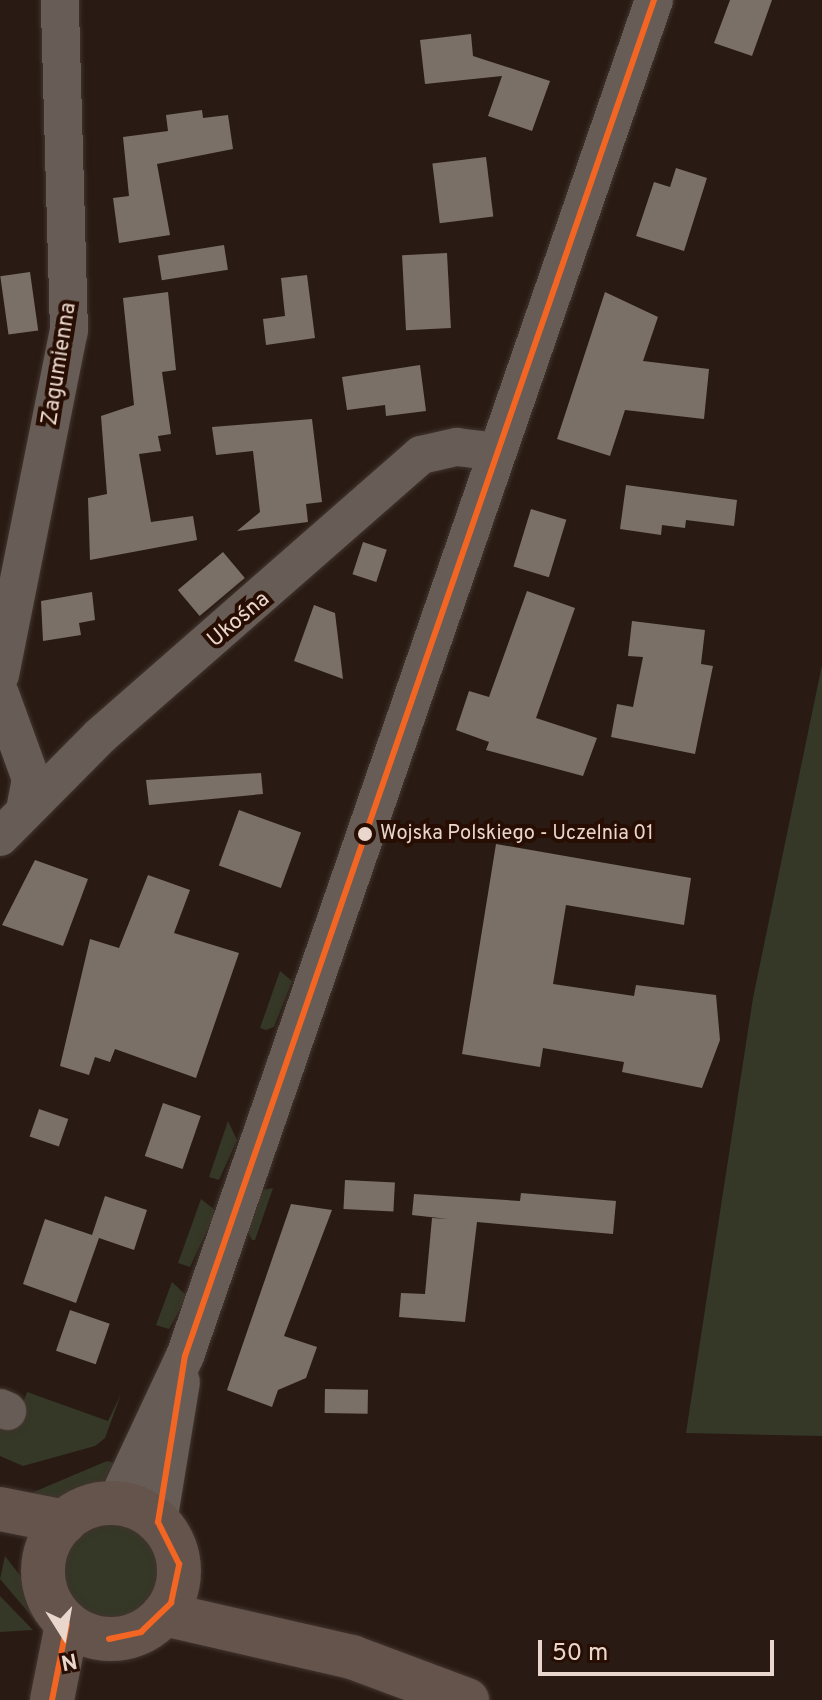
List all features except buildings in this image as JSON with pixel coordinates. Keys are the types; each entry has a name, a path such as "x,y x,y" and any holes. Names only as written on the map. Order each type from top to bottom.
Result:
{"main road":[{"path":"179,1564 164,1614 141,1632 109,1639 67,1624 50,1600 44,1561 65,1522 85,1508 116,1503 158,1522 179,1564 194,1582 352,1657 467,1700"},
{"path":"0,1509 65,1522"},
{"path":"0,1539 44,1561"},
{"path":"164,1614 352,1657"},
{"path":"52,1700 67,1624"},
{"path":"79,1700 109,1639"}],"street":[{"name":"Zagumienna","path":"0,675 69,331 60,0"},
{"path":"116,1503 185,1356 654,0"},
{"name":"Ukośna","path":"0,837 26,805 100,736 421,455 457,447 497,452"},
{"path":"0,694 31,779 26,805"},
{"path":"14,732 67,741 100,736"},
{"path":"158,1522 185,1356"}],"green space":[{"path":"822,665 822,1436 686,1433 753,998"},
{"path":"280,971 292,981 274,1027 266,1030 260,1028"},
{"path":"228,1121 237,1140 219,1180 209,1177"},
{"path":"273,1188 255,1240 252,1240 248,1232 262,1190"},
{"path":"201,1199 216,1211 190,1267 178,1263"},
{"path":"172,1282 187,1296 169,1329 156,1325"},
{"path":"27,1392 108,1421 121,1394 105,1438 95,1446 23,1466 0,1456 0,1422 15,1427"},
{"path":"107,1461 118,1464 104,1481 66,1498 45,1504 29,1494"},
{"path":"110,1523 128,1527 144,1537 154,1553 158,1571 154,1589 144,1605 128,1615 110,1619 92,1615 76,1605 66,1589 62,1571 66,1553 76,1537 92,1527"},
{"path":"5,1556 22,1578 39,1625 0,1579"},
{"path":"0,1596 33,1630 0,1632"}],"transit line":[{"path":"158,1522 185,1356 654,0"},
{"path":"109,1639 141,1632 171,1603 179,1564 158,1522"},
{"path":"52,1700 67,1624"}],"place":[{"name":"Wojska Polskiego - Uczelnia 01","path":"365,834"}]}
